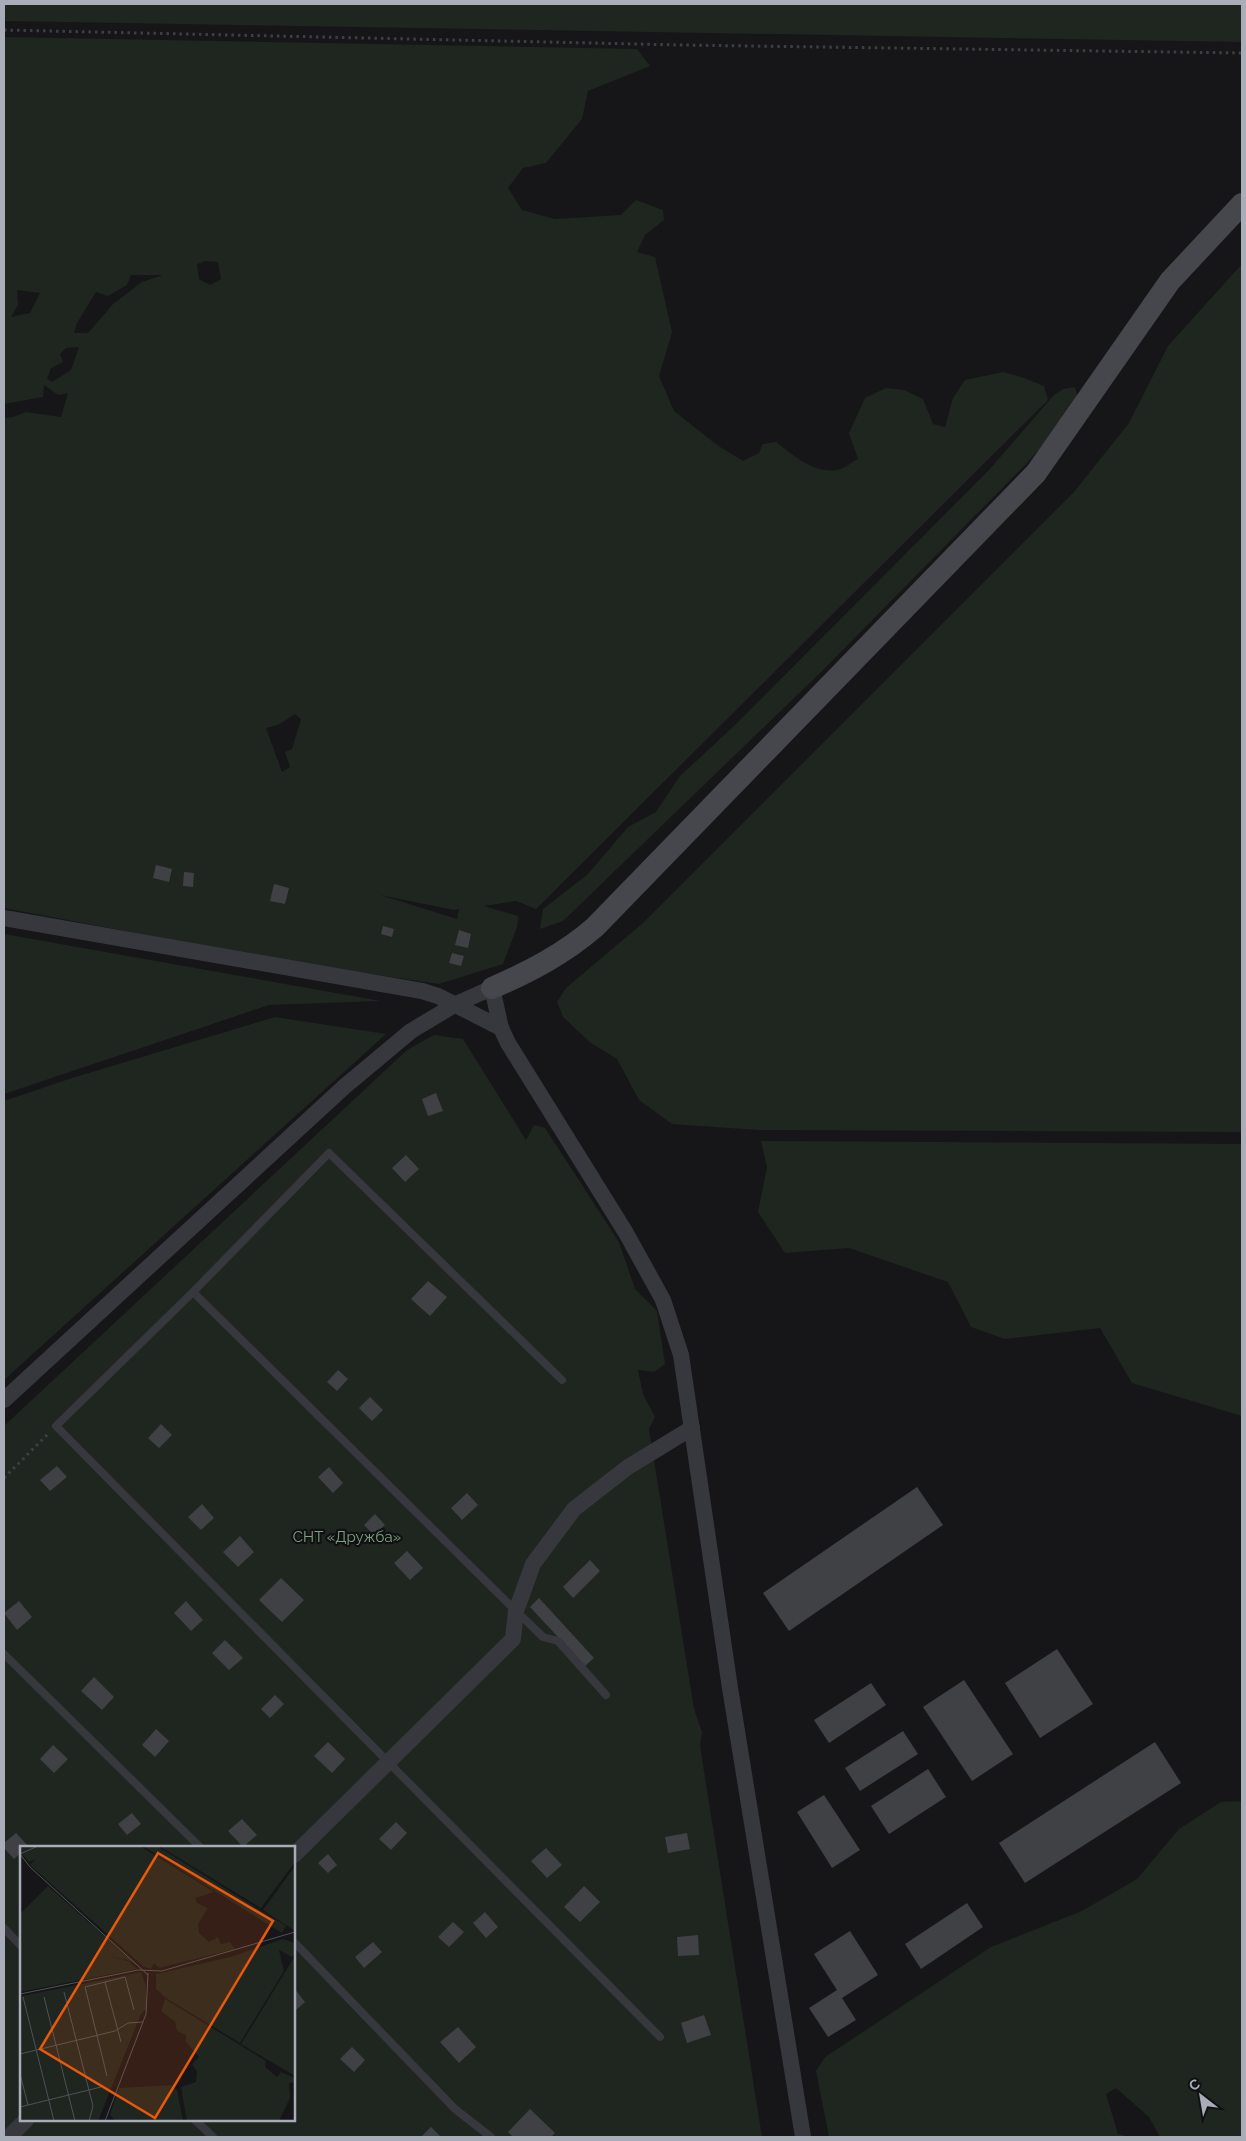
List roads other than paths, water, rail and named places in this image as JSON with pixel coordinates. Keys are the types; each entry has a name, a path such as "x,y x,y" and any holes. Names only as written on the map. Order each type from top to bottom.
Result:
{"street":[{"path":"4,1400 344,1087 398,1040 456,1004 553,958 573,946 595,928 1036,473 1170,281 1242,204"},
{"path":"4,918 422,991 456,1004 501,1028"},
{"path":"492,988 501,1028 528,1077 626,1233 663,1300 681,1355 730,1688 803,2137"},
{"path":"295,1854 512,1639 516,1611 533,1564 574,1509 628,1467 692,1428"},
{"path":"9,2137 25,2121"}],"lane":[{"path":"562,1380 329,1153 194,1292 56,1426 660,2038"},
{"path":"194,1292 543,1637 558,1641 606,1695"},
{"path":"4,1654 199,1846"},
{"path":"4,1928 20,1945"},
{"path":"295,1943 455,2109 491,2137"},
{"path":"196,2121 213,2137"}],"park label":[{"name":"СНТ «Дружба»","path":"347,1537"}]}
